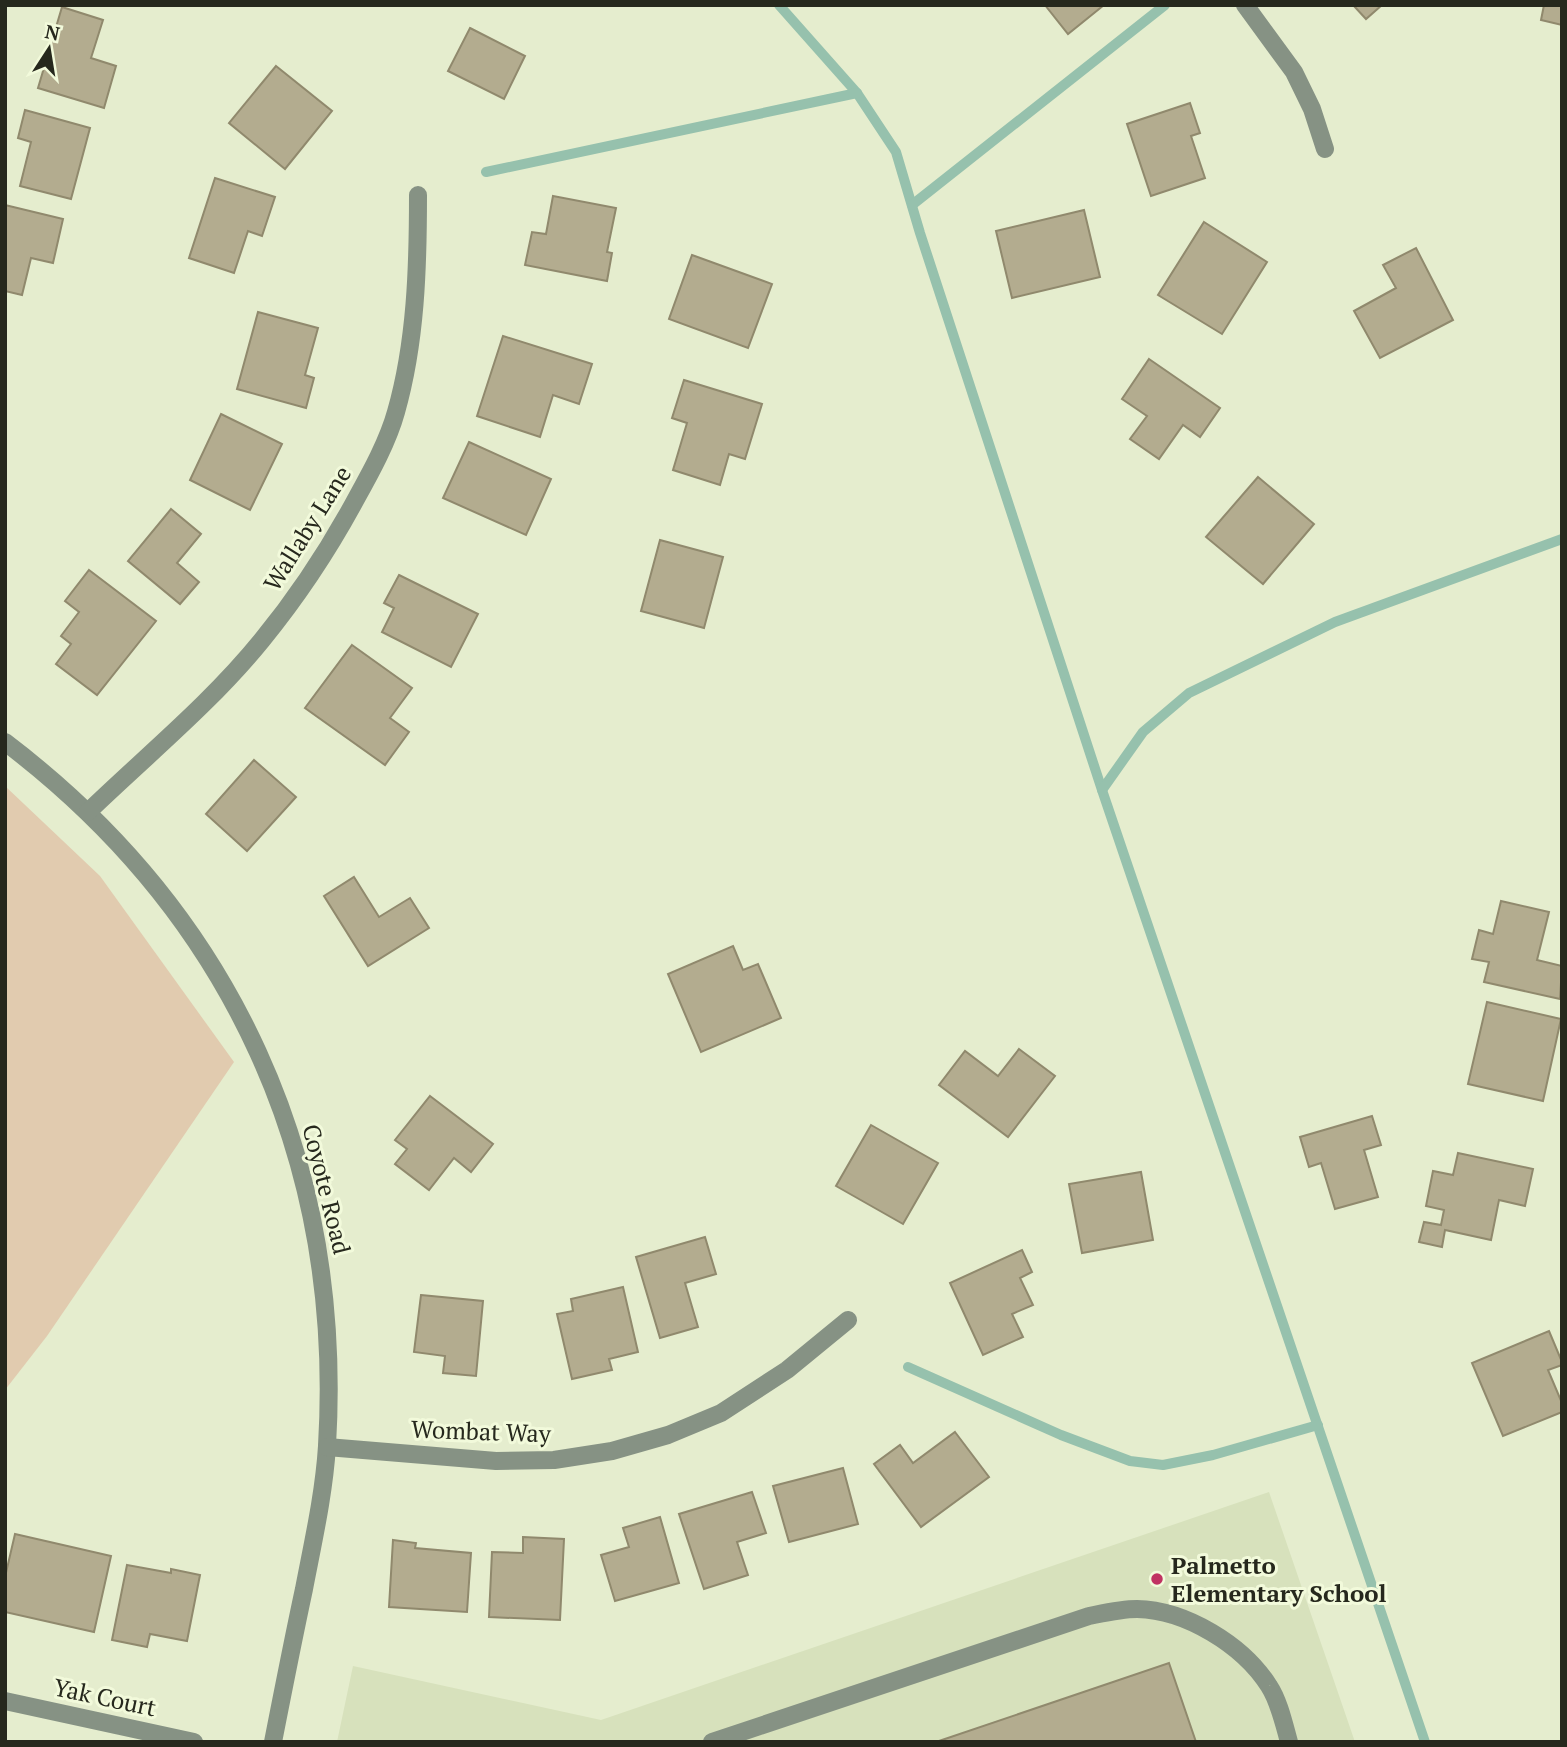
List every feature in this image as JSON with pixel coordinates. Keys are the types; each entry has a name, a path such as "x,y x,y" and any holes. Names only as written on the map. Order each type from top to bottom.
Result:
{"street":[{"path":"1245,5 1294,72 1312,109 1325,149"},
{"name":"Wallaby Lane","path":"88,812 215,690 261,641 302,589 362,489 396,413 410,341 418,268 418,195"},
{"name":"Coyote Road","path":"5,742 88,812 151,880 185,923 244,1021 269,1076 303,1179 318,1249 326,1309 329,1368 327,1447 312,1548 273,1742"},
{"name":"Wombat Way","path":"327,1447 496,1461 554,1460 612,1451 668,1435 721,1413 787,1370 848,1320"},
{"path":"712,1742 1089,1616 1138,1609 1163,1613 1194,1623 1246,1658 1270,1687 1289,1742"},
{"name":"Yak Court","path":"5,1701 194,1742"}],"shaded area":[{"path":"5,786 100,876 234,1062 47,1336 5,1390"},
{"name":"Palmetto Elementary School","path":"1269,1492 1355,1742 337,1742 353,1666 601,1720"}],"building":[{"path":"1045,5 1104,5 1068,34"},
{"path":"1353,5 1382,5 1366,19"},
{"path":"1544,5 1562,5 1562,25 1541,20"},
{"path":"62,7 103,20 91,58 116,66 104,108 38,88"},
{"path":"470,28 525,56 504,99 448,71"},
{"path":"276,66 332,111 285,169 229,123"},
{"path":"1190,103 1200,133 1191,136 1205,178 1151,196 1127,124"},
{"path":"25,110 90,128 71,199 20,186 31,142 18,138"},
{"path":"215,178 275,197 262,236 248,231 234,273 189,258"},
{"path":"553,196 616,208 607,252 612,253 607,281 525,265 532,232 546,234"},
{"path":"5,205 63,219 53,263 31,258 22,295 5,291"},
{"path":"1084,210 1100,277 1012,298 996,231"},
{"path":"1204,222 1267,262 1222,334 1158,295"},
{"path":"1416,248 1453,320 1380,358 1354,311 1396,288 1383,265"},
{"path":"692,255 772,284 748,348 669,319"},
{"path":"258,312 318,328 305,375 314,378 306,408 237,389"},
{"path":"503,336 592,364 579,404 553,395 540,437 477,416"},
{"path":"1149,359 1220,408 1200,437 1183,425 1159,459 1130,439 1147,416 1122,399"},
{"path":"684,380 762,404 745,459 729,454 720,485 673,470 687,423 672,418"},
{"path":"221,414 282,444 250,510 190,480"},
{"path":"469,442 551,479 526,535 443,498"},
{"path":"1258,477 1314,524 1263,584 1206,537"},
{"path":"171,509 201,534 177,563 199,582 180,604 128,561"},
{"path":"660,540 723,557 704,628 641,611"},
{"path":"89,570 156,621 97,695 56,664 71,644 61,636 79,612 65,601"},
{"path":"399,575 478,614 451,667 382,632 394,608 384,603"},
{"path":"352,645 412,688 390,718 409,732 385,765 305,708"},
{"path":"254,760 296,797 247,851 206,814"},
{"path":"354,877 379,917 410,898 429,928 368,966 324,896"},
{"path":"1501,901 1549,912 1537,960 1562,966 1560,999 1484,982 1489,962 1472,959 1479,930 1493,934"},
{"path":"733,946 743,970 758,964 781,1018 701,1052 668,974"},
{"path":"1487,1002 1561,1019 1543,1101 1468,1084"},
{"path":"1019,1049 1055,1076 1008,1137 939,1085 965,1051 998,1076"},
{"path":"430,1096 493,1144 471,1172 454,1158 429,1190 395,1164 407,1149 395,1140"},
{"path":"1372,1116 1381,1145 1364,1150 1378,1197 1335,1209 1321,1163 1309,1167 1300,1137"},
{"path":"871,1125 938,1163 903,1224 836,1186"},
{"path":"1458,1153 1533,1169 1525,1206 1499,1200 1491,1240 1445,1230 1442,1247 1419,1242 1424,1222 1441,1225 1444,1210 1426,1206 1433,1171 1453,1175"},
{"path":"1141,1172 1153,1240 1082,1253 1069,1184"},
{"path":"705,1237 716,1274 685,1283 698,1327 660,1338 636,1257"},
{"path":"1022,1250 1032,1272 1020,1278 1033,1305 1012,1314 1023,1337 983,1355 950,1283"},
{"path":"623,1287 638,1352 609,1359 612,1370 572,1379 557,1314 573,1311 571,1299"},
{"path":"421,1295 483,1301 476,1376 443,1373 445,1356 414,1352"},
{"path":"1549,1331 1562,1362 1562,1365 1548,1370 1562,1403 1562,1412 1503,1436 1472,1363"},
{"path":"955,1432 989,1477 921,1527 874,1464 900,1445 913,1463"},
{"path":"843,1468 858,1524 789,1542 773,1486"},
{"path":"752,1492 766,1533 737,1542 748,1575 704,1589 679,1514"},
{"path":"660,1517 679,1583 615,1601 601,1555 629,1547 623,1528"},
{"path":"15,1534 111,1556 94,1632 5,1612 5,1577"},
{"path":"523,1537 564,1539 560,1620 489,1617 492,1552 523,1553"},
{"path":"393,1540 416,1543 415,1548 471,1553 467,1612 389,1607"},
{"path":"127,1565 200,1575 187,1641 150,1634 147,1647 112,1640"},
{"path":"1169,1663 1196,1742 936,1742"}],"waterway":[{"path":"779,5 857,93 896,152 1102,790 1425,1742"},
{"path":"912,205 1165,5"},
{"path":"486,172 857,93"},
{"path":"1102,790 1143,732 1189,693 1335,622 1562,539"},
{"path":"908,1367 1061,1435 1130,1461 1163,1465 1213,1455 1318,1425"}],"place":[{"name":"Palmetto Elementary School","path":"1157,1579"}]}
